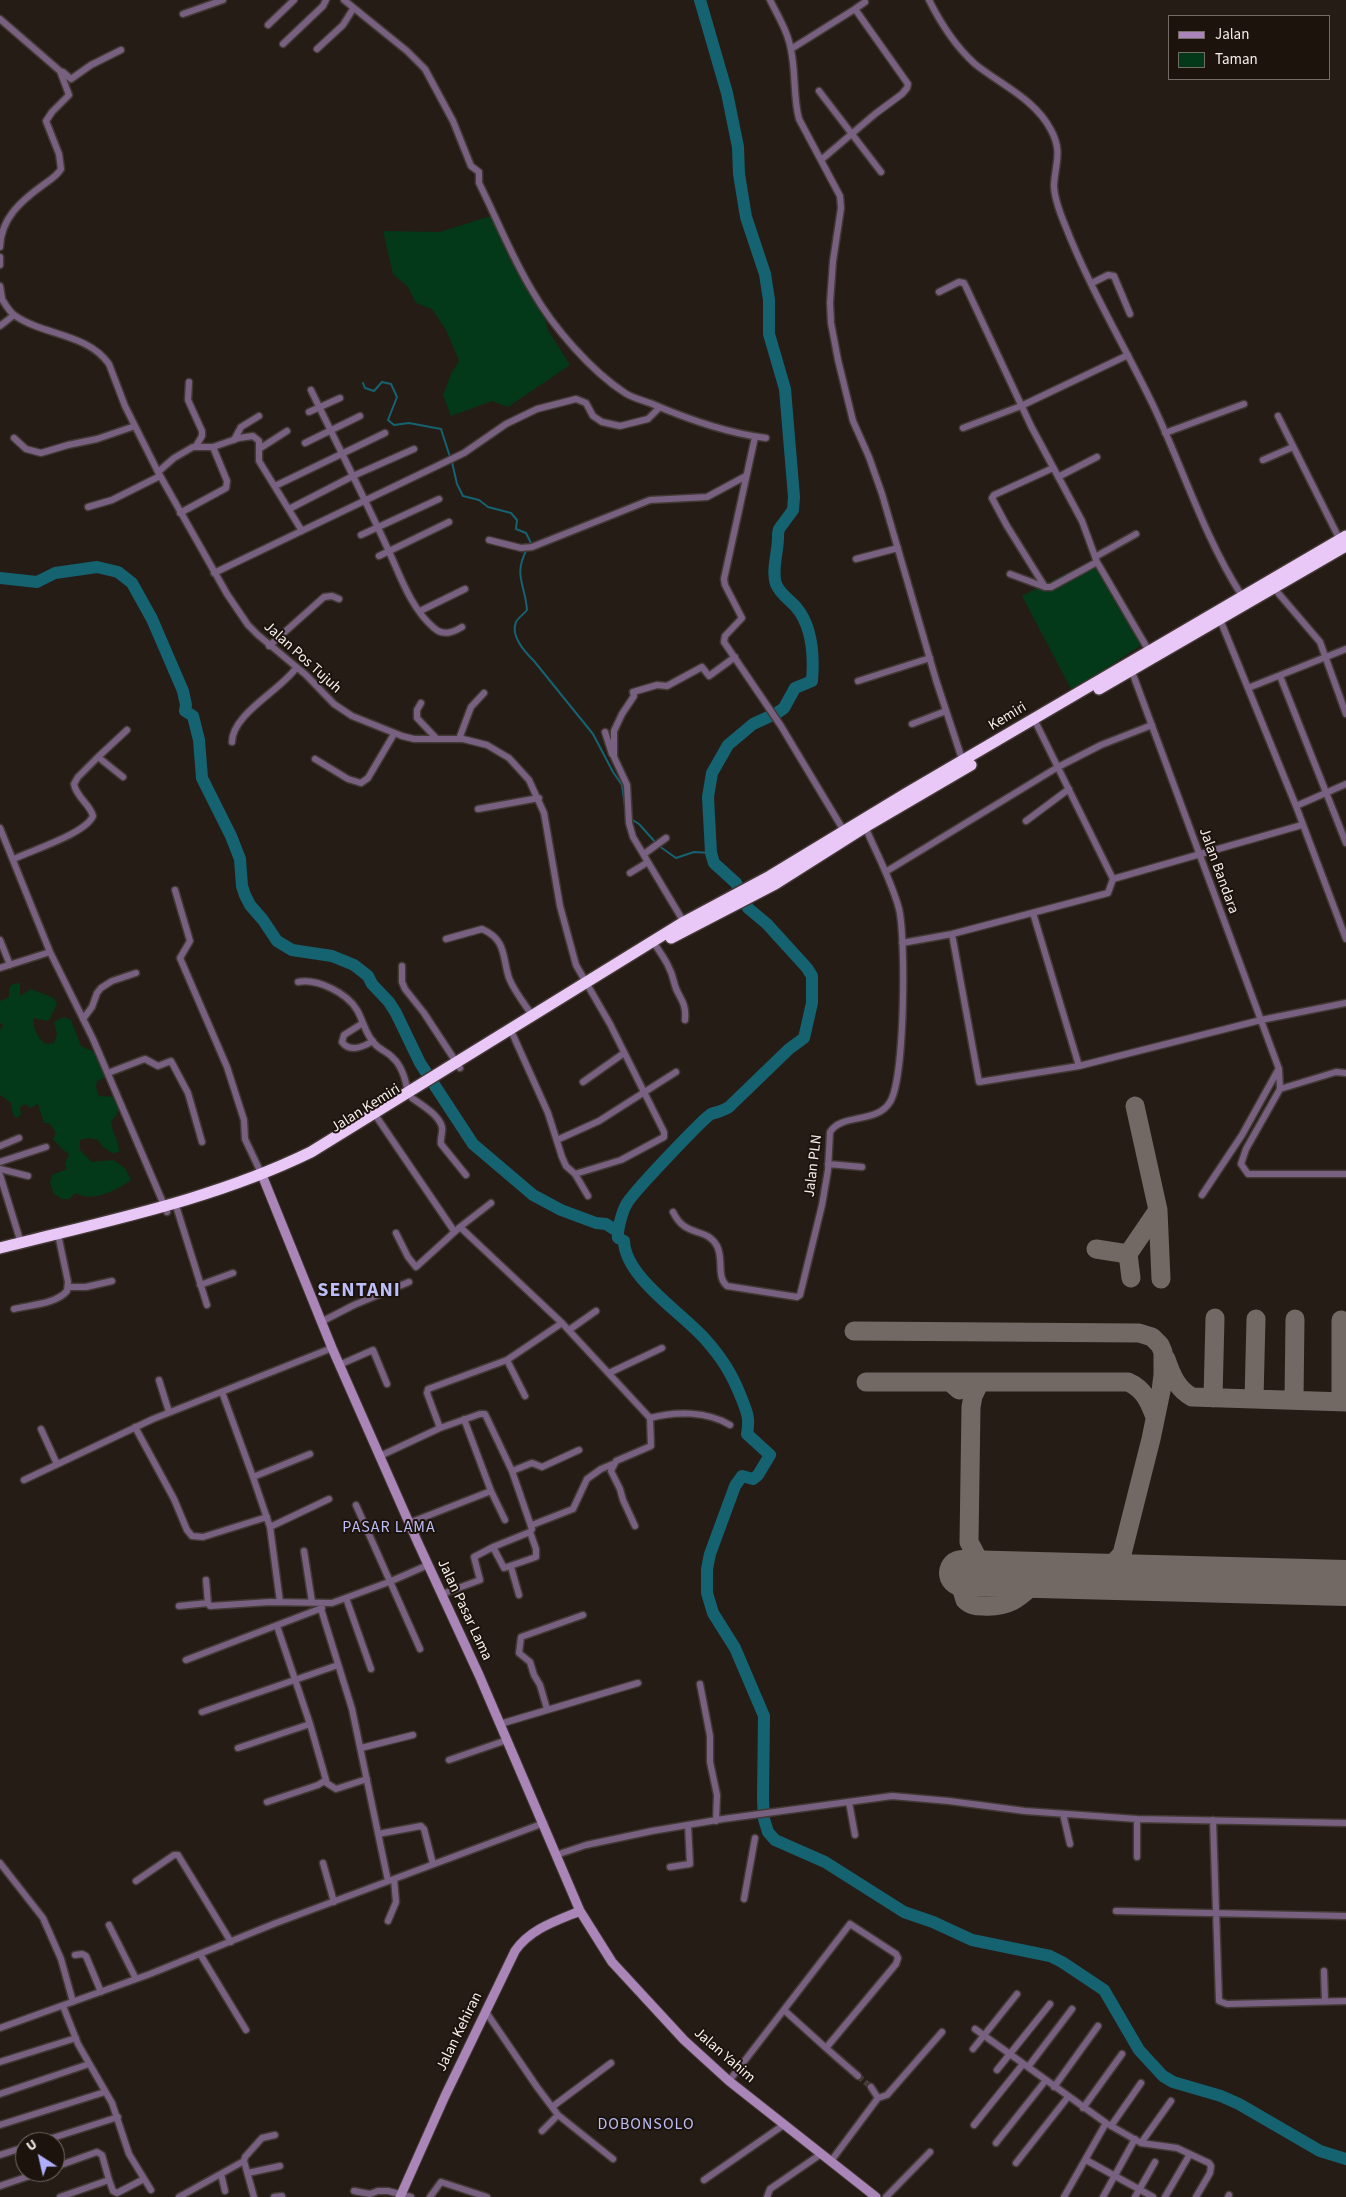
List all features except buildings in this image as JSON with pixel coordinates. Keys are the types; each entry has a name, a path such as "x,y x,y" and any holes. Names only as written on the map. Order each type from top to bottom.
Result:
{"highway":[{"name":"Kemiri","path":"713,912 772,880 1344,541"},
{"name":"Kemiri","path":"1130,667 1149,651 1218,615 1242,596 1271,585"},
{"name":"Kemiri","path":"772,880 844,831 864,824"},
{"name":"Jalan Kemiri","path":"263,1179 513,1035 586,985 713,912"},
{"name":"Jalan Kemiri","path":"453,1069 532,1014 656,946 686,926"},
{"name":"Jalan Kemiri","path":"0,1255 170,1209 263,1179 310,1160 378,1119 412,1094"},
{"name":"Jalan Kemiri","path":"0,1248 170,1209"}],"street":[{"path":"183,14 223,0"},
{"path":"268,25 294,0"},
{"path":"283,44 326,0"},
{"path":"344,0 407,51 425,69 453,121 471,166 479,172 479,183 526,281 547,314 585,358 618,388 632,397 713,426 766,438"},
{"path":"770,0 785,30 791,49 796,109 803,127 835,184 841,202 830,303 834,341 853,421 874,469 946,711 965,765"},
{"path":"930,0 940,22 962,52 978,66 1019,94 1042,116 1050,128 1058,150 1054,187 1072,243 1165,433 1188,488 1218,551 1242,596"},
{"path":"791,49 865,2"},
{"path":"317,49 343,25 353,9"},
{"path":"821,160 875,114 902,94 908,84 855,9"},
{"path":"0,19 71,79 91,65 121,50"},
{"path":"0,247 3,228 11,214 23,201 61,169 58,154 46,121 69,95 60,71"},
{"path":"819,91 880,172"},
{"path":"0,257 0,265"},
{"path":"1092,283 1108,274 1114,276 1130,314"},
{"path":"939,292 959,282 964,283 1021,406 1082,521 1096,559 1149,651"},
{"path":"0,286 1,297 14,315 0,326"},
{"name":"Jalan Pos Tujuh","path":"14,315 45,329 90,345 98,350 109,364 135,426 159,474 214,573 248,625 270,646 343,710 369,725 394,734 414,738 476,741 501,752 520,770 539,798 548,826 568,942 576,966 610,1024 664,1132 664,1137 621,1160 575,1174"},
{"path":"963,428 1021,406 1128,356"},
{"path":"88,507 112,500 159,474 174,458 196,446 202,436 202,431 188,400 189,382"},
{"path":"311,390 420,611 435,629 442,633 448,634 462,627"},
{"path":"309,412 340,398"},
{"path":"214,573 458,456 506,424 552,404 581,400 586,403 593,416 602,422 620,426 648,419 659,408"},
{"path":"1165,433 1244,404"},
{"path":"234,440 242,427 258,416"},
{"path":"305,442 360,416"},
{"path":"1278,416 1292,447 1344,541"},
{"path":"14,438 26,449 41,453 97,439 135,426"},
{"path":"259,449 287,431"},
{"path":"275,486 385,433"},
{"path":"196,446 213,447 246,436 256,437 259,441 259,461 302,531"},
{"path":"755,437 724,579 725,585 742,619 724,639 781,726 844,831"},
{"path":"180,513 226,488 227,480 213,447"},
{"path":"1263,460 1292,447"},
{"path":"289,509 353,476 414,449"},
{"path":"1058,477 1097,457"},
{"path":"1045,587 992,498 994,495 1053,468"},
{"path":"489,540 521,548 532,547 650,500 707,497 746,476"},
{"path":"361,536 439,499"},
{"path":"379,556 449,522"},
{"path":"1010,574 1045,587 1051,587 1136,534"},
{"path":"856,559 898,548"},
{"path":"1271,585 1320,642 1346,714"},
{"path":"420,611 465,589"},
{"path":"270,646 324,597 332,596 339,599"},
{"path":"1218,615 1296,806 1346,939"},
{"path":"1248,688 1346,649"},
{"path":"614,757 614,731 634,696 633,692 657,685 667,686 702,667 709,676 735,657"},
{"path":"858,681 930,658"},
{"name":"Jalan Bandara","path":"1130,667 1279,1069 1280,1089"},
{"path":"232,742 234,730 240,722 287,679 296,668"},
{"path":"1280,676 1346,843"},
{"path":"459,739 470,707 484,693"},
{"path":"421,703 417,710 417,718 437,739"},
{"path":"912,724 946,711"},
{"path":"902,944 952,934 1108,893 1114,879 1036,722"},
{"path":"887,871 1058,767 1100,744 1152,725"},
{"path":"14,859 66,836 91,821 92,811 77,793 74,784 78,777 127,730"},
{"path":"605,732 609,748 625,780 628,794 629,823 633,836 686,926"},
{"path":"315,759 348,780 361,784 368,778 394,734"},
{"path":"98,757 123,777"},
{"path":"1296,806 1346,784"},
{"path":"1026,821 1069,789"},
{"path":"478,809 539,798"},
{"name":"Jalan PLN","path":"673,1212 683,1227 708,1235 713,1240 721,1256 721,1277 727,1286 797,1297 801,1291 820,1214 828,1164 829,1138 833,1127 885,1109 893,1097 902,1026 902,944 898,907 887,871 864,824"},
{"path":"1114,879 1302,825"},
{"path":"0,828 50,952 83,1019 170,1209 207,1305"},
{"path":"644,854 661,843"},
{"path":"630,873 648,862"},
{"path":"175,890 190,941 180,958 227,1066 244,1120 245,1139 263,1179"},
{"path":"1033,913 1079,1066"},
{"path":"446,939 482,929 496,938 505,958 509,978 532,1014"},
{"path":"952,934 979,1082 1079,1066 1261,1020 1346,1003"},
{"path":"0,940 10,965"},
{"path":"656,946 673,972 674,982 684,1003 685,1020"},
{"path":"0,968 50,952"},
{"path":"402,966 402,982 405,989 424,1013 453,1069"},
{"path":"83,1019 92,1007 101,988 112,981 136,973"},
{"path":"298,982 316,982 332,989 353,1004 373,1041 394,1058 412,1094 439,1122 442,1129 441,1144 466,1174"},
{"path":"363,1023 344,1035 342,1042 345,1046 352,1049 373,1041"},
{"path":"513,1035 538,1090 566,1166 575,1174 588,1196"},
{"path":"582,1082 624,1053"},
{"path":"108,1073 145,1059 158,1066 171,1061 188,1094 202,1142"},
{"path":"1202,1195 1242,1135 1279,1069"},
{"path":"557,1140 598,1121 676,1072"},
{"path":"1346,1073 1336,1072 1280,1089 1241,1159 1243,1168 1248,1174 1346,1174"},
{"path":"378,1119 457,1229 562,1322 650,1418 651,1446 601,1468 587,1479 573,1509 474,1557 480,1580 442,1594"},
{"path":"0,1146 19,1138"},
{"path":"0,1162 46,1147"},
{"path":"828,1164 862,1167"},
{"path":"0,1169 28,1176"},
{"path":"0,1175 21,1243"},
{"name":"Jalan Pasar Lama","path":"263,1179 332,1348 508,1740 580,1911"},
{"path":"396,1233 408,1258 416,1267 457,1229 490,1203"},
{"path":"14,1309 61,1296 68,1287 59,1239"},
{"path":"200,1285 233,1273"},
{"path":"68,1287 86,1287 112,1281"},
{"path":"321,1322 354,1305 408,1282"},
{"path":"569,1330 596,1311"},
{"path":"440,1428 427,1393 428,1389 507,1360 562,1322"},
{"path":"24,1480 169,1412 332,1348"},
{"path":"609,1373 662,1348"},
{"path":"339,1364 372,1350 388,1384"},
{"path":"507,1360 525,1396"},
{"path":"159,1380 169,1412"},
{"path":"222,1392 270,1527 280,1602"},
{"path":"650,1418 667,1413 688,1414 713,1418 730,1425"},
{"path":"380,1456 440,1428 485,1414 512,1471 531,1529 537,1556 511,1567 503,1567 493,1547"},
{"path":"464,1420 491,1491 505,1520"},
{"path":"136,1427 174,1499 187,1530 192,1536 203,1537 267,1517"},
{"path":"41,1429 57,1464"},
{"path":"512,1471 532,1463 542,1467 579,1450"},
{"path":"253,1477 310,1454"},
{"path":"613,1464 611,1474 620,1489 635,1526"},
{"path":"409,1523 491,1491"},
{"path":"270,1527 329,1499"},
{"path":"356,1505 420,1649"},
{"path":"304,1551 312,1602"},
{"path":"186,1660 277,1626 428,1565"},
{"path":"511,1567 519,1595"},
{"path":"206,1580 208,1604"},
{"path":"346,1598 371,1669"},
{"path":"180,1606 280,1602 332,1603"},
{"path":"320,1609 352,1708 378,1834 396,1902 388,1920"},
{"path":"547,1709 540,1684 534,1675 530,1662 520,1653 522,1636 583,1615"},
{"path":"277,1626 310,1724 326,1778 325,1782"},
{"path":"202,1712 338,1665"},
{"path":"500,1724 638,1682"},
{"path":"700,1684 710,1736 710,1762 717,1795 716,1821"},
{"path":"238,1748 310,1724"},
{"path":"361,1748 413,1735"},
{"path":"449,1760 508,1740"},
{"path":"325,1782 336,1789 366,1779"},
{"path":"267,1802 325,1782"},
{"path":"556,1855 621,1837 688,1825 892,1796 1063,1814 1137,1819 1346,1823"},
{"path":"849,1802 854,1835"},
{"path":"1063,1814 1070,1844"},
{"path":"1137,1819 1137,1857"},
{"path":"1213,1820 1219,1996 1221,2003 1346,2001"},
{"path":"0,2028 63,2006 72,1998 134,1975 200,1954 544,1823"},
{"path":"670,1867 690,1864 688,1825"},
{"path":"378,1834 421,1826 424,1828 433,1864"},
{"path":"744,1899 755,1838"},
{"path":"136,1881 172,1857 179,1856 230,1942"},
{"path":"0,1863 43,1918 61,1959 72,1998"},
{"path":"323,1863 334,1902"},
{"name":"Jalan Kehiran","path":"400,2195 444,2096 521,1943 545,1926 580,1911"},
{"name":"Jalan Yahim","path":"580,1911 604,1952 633,1987 684,2040 729,2080 876,2197"},
{"path":"1116,1911 1216,1915 1346,1916"},
{"path":"729,2080 850,1924 892,1950 898,1958 896,1964 826,2048"},
{"path":"109,1925 134,1975"},
{"path":"75,1955 82,1954 86,1956 100,1988"},
{"path":"200,1954 246,2030"},
{"path":"1324,1971 1325,2001"},
{"path":"973,2049 1017,1994"},
{"path":"997,2070 1050,2004"},
{"path":"63,2006 76,2038 118,2117 126,2146 151,2190"},
{"path":"974,2125 1072,2009"},
{"path":"784,2010 858,2076"},
{"path":"486,2012 558,2115 613,2159"},
{"path":"1054,2087 1098,2026"},
{"path":"975,2029 1083,2108 1141,2143 1176,2148 1209,2163 1211,2166 1210,2173 1196,2197"},
{"path":"831,2161 878,2098 887,2095 942,2032"},
{"path":"0,2062 76,2038"},
{"path":"1083,2108 1122,2054"},
{"path":"552,2107 611,2063"},
{"path":"0,2094 89,2064"},
{"path":"996,2143 1046,2080"},
{"path":"1064,2197 1108,2124 1141,2083"},
{"path":"871,2087 878,2098"},
{"path":"0,2125 105,2092"},
{"path":"1016,2163 1068,2097"},
{"path":"1141,2143 1171,2101"},
{"path":"542,2131 558,2115"},
{"path":"65,2134 118,2117"},
{"path":"704,2180 785,2124"},
{"path":"179,2197 244,2161 245,2157 262,2138 275,2135"},
{"path":"1103,2197 1135,2139"},
{"path":"0,2155 15,2150"},
{"path":"65,2163 97,2152 102,2155 113,2191 117,2193 144,2179"},
{"path":"886,2197 930,2152"},
{"path":"766,2197 770,2189 821,2154"},
{"path":"1166,2197 1190,2154"},
{"path":"1086,2160 1153,2197"},
{"path":"244,2161 254,2197"},
{"path":"1135,2197 1154,2162"},
{"path":"248,2173 280,2166"},
{"path":"221,2174 225,2191"},
{"path":"60,2197 109,2180"},
{"path":"0,2186 15,2181"},
{"path":"430,2197 440,2182 487,2197"},
{"path":"354,2191 370,2194 381,2191 411,2197"},
{"path":"274,2197 282,2196"}],"green space":[{"path":"491,216 544,316 548,330 570,365 508,407 492,401 451,416 443,395 452,372 459,361 446,330 432,309 416,303 408,287 393,274 383,231 440,232"},
{"path":"1092,560 1143,644 1072,691 1022,596"},
{"path":"20,983 20,996 31,989 54,998 57,1004 50,1019 46,1021 34,1018 36,1032 45,1044 54,1043 57,1034 54,1022 64,1017 71,1020 81,1046 97,1053 106,1077 97,1081 96,1087 99,1096 116,1097 118,1104 118,1113 111,1121 119,1152 112,1153 103,1147 98,1140 89,1138 80,1140 80,1150 92,1162 113,1160 125,1168 131,1180 119,1188 105,1194 90,1197 76,1193 69,1199 62,1199 54,1194 50,1183 52,1175 67,1169 65,1163 69,1154 53,1139 56,1133 49,1123 44,1123 38,1104 30,1108 25,1104 20,1107 21,1115 16,1118 13,1115 11,1103 0,1095 0,1030 3,1025 0,1023 0,1001 9,997 9,988 13,984"}],"waterway":[{"path":"700,0 727,93 738,147 739,174 746,217 765,274 769,300 769,334 785,389 794,497 793,510 779,529 775,566 776,584 802,615 809,633 813,662 812,681 795,688 784,708 753,724 728,745 712,773 708,797 711,853 714,863 736,883 748,908 767,924 807,968 812,976 812,1003 804,1038 789,1049 729,1107 711,1114 705,1119 630,1198 623,1212 618,1238 624,1241 627,1254 634,1268 644,1281 695,1329 726,1366 745,1407 748,1419 747,1434 770,1455 758,1475 753,1479 742,1476 735,1486 710,1554 707,1569 707,1593 713,1613 735,1648 764,1716 764,1819 768,1832 775,1840 825,1862 904,1912 933,1922 972,1940 1050,1956 1062,1962 1104,1990 1139,2050 1163,2076 1173,2082 1221,2096 1239,2104 1320,2151 1346,2159"},
{"path":"363,383 365,388 374,391 382,382 391,384 397,397 388,420 394,425 409,423 441,429 450,457"},
{"path":"452,462 457,484 463,496 479,500 488,507 511,513 517,520 516,529 526,533 532,545"},
{"path":"527,549 520,573 527,610 516,622 515,633 523,648 593,734 622,785 626,813"},
{"path":"0,578 37,582 55,573 97,567 118,572 132,583 152,619 183,691 186,705 185,711 193,716 199,740 202,778 231,836 240,859 242,886 250,905 277,941 292,950 332,956 354,965 368,976 372,984 389,1002 396,1013 420,1063 473,1144 533,1195 561,1210 596,1223 606,1224 617,1231"},
{"path":"631,819 639,824 656,843"},
{"path":"659,846 676,858 694,852 711,853"}],"taxiway":[{"path":"1135,1106 1158,1210 1161,1279"},
{"path":"1128,1254 1158,1210"},
{"path":"1096,1249 1128,1254 1131,1278"},
{"path":"1213,1398 1215,1318"},
{"path":"1254,1399 1256,1319"},
{"path":"1294,1400 1295,1319"},
{"path":"1341,1320 1341,1402"},
{"path":"854,1331 1139,1333 1152,1337 1160,1345 1163,1352 1161,1391 1122,1554 1108,1569 1090,1576"},
{"path":"1166,1359 1172,1376 1178,1385 1192,1397 1346,1402"},
{"path":"866,1382 950,1382 959,1390"},
{"path":"950,1382 1128,1382 1138,1388 1145,1396 1155,1417"},
{"path":"980,1382 973,1396 971,1407 969,1542 978,1559 1000,1574"},
{"path":"1122,1554 1128,1568 1140,1577"},
{"path":"963,1573 962,1590 965,1600 980,1606 1003,1605 1010,1602 1023,1594 1044,1575"}],"runway":[{"path":"962,1573 1346,1583"}],"tunnel":[{"path":"858,2076 871,2087"}],"district":[{"name":"SENTANI","path":"359,1292"},
{"name":"PASAR LAMA","path":"389,1528"},
{"name":"DOBONSOLO","path":"646,2125"}]}
